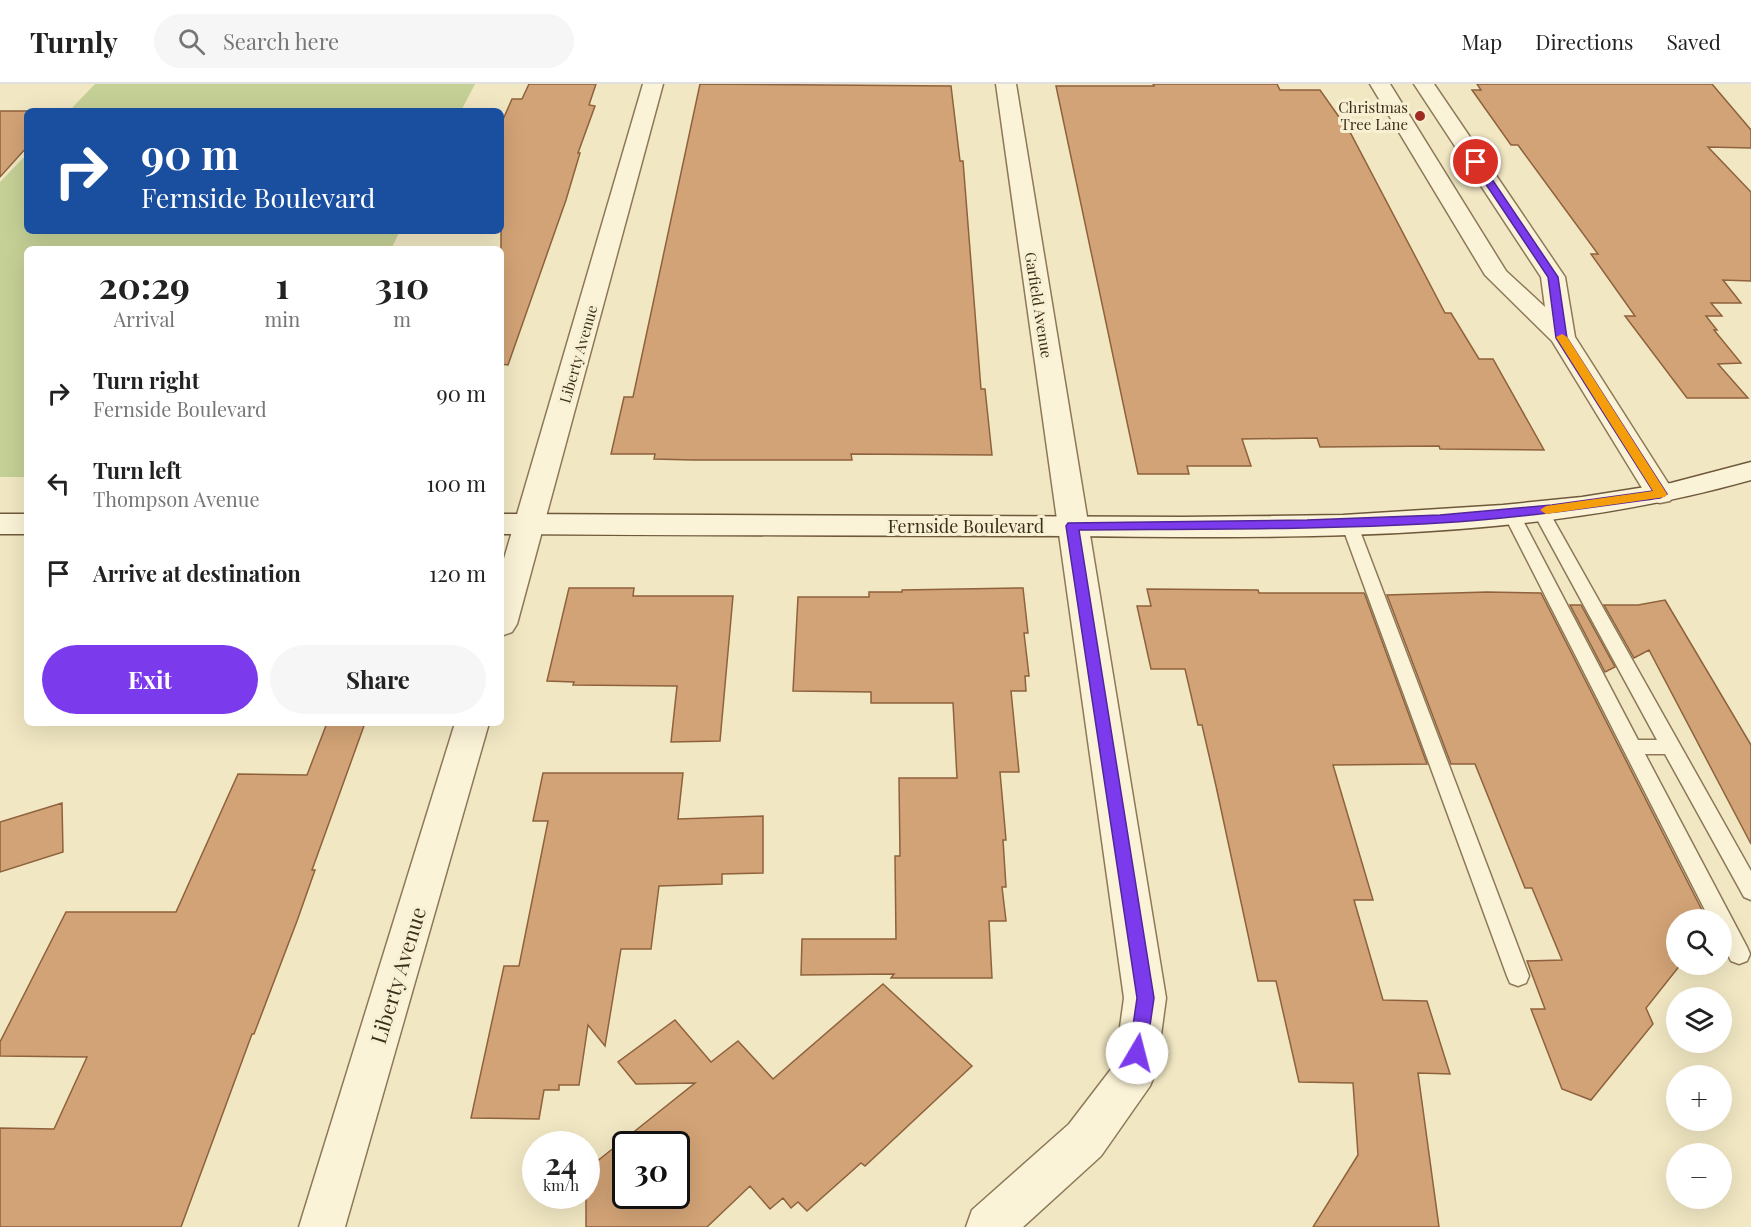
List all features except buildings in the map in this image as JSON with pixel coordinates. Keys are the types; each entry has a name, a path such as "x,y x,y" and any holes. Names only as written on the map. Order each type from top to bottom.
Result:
{"street":[{"name":"Liberty Avenue","path":"504,614 531,525 653,84"},
{"name":"Garfield Avenue","path":"989,1227 1085,1140 1135,1072 1145,998 1006,84"},
{"path":"1380,84 1497,274 1562,338 1660,494"},
{"path":"1424,84 1553,277 1562,338"},
{"path":"1404,124 1450,124"},
{"name":"Fernside Boulevard","path":"504,524 1072,526 1348,523 1440,519 1540,510 1660,494 1751,471"},
{"path":"0,524 24,524"},
{"name":"Liberty Avenue","path":"322,1227 471,726"}],"lane":[{"path":"1540,510 1751,891"},
{"path":"1511,513 1715,909"},
{"path":"1348,523 1518,976"},
{"path":"1631,747 1671,747"},
{"path":"1732,941 1739,954"}],"green space":[{"path":"95,84 475,84 463,108 72,108"},
{"path":"24,157 24,234 398,234 392,246 24,246 24,477 0,477 0,182"}],"slow traffic":[{"path":"1546,510 1660,494 1562,337"}],"place":[{"name":"Christmas Tree Lane","path":"1420,116"}],"route":[{"path":"1137,1053 1145,998 1072,526 1307,525 1440,519 1552,509 1660,494 1562,338 1553,277 1476,162"}]}
